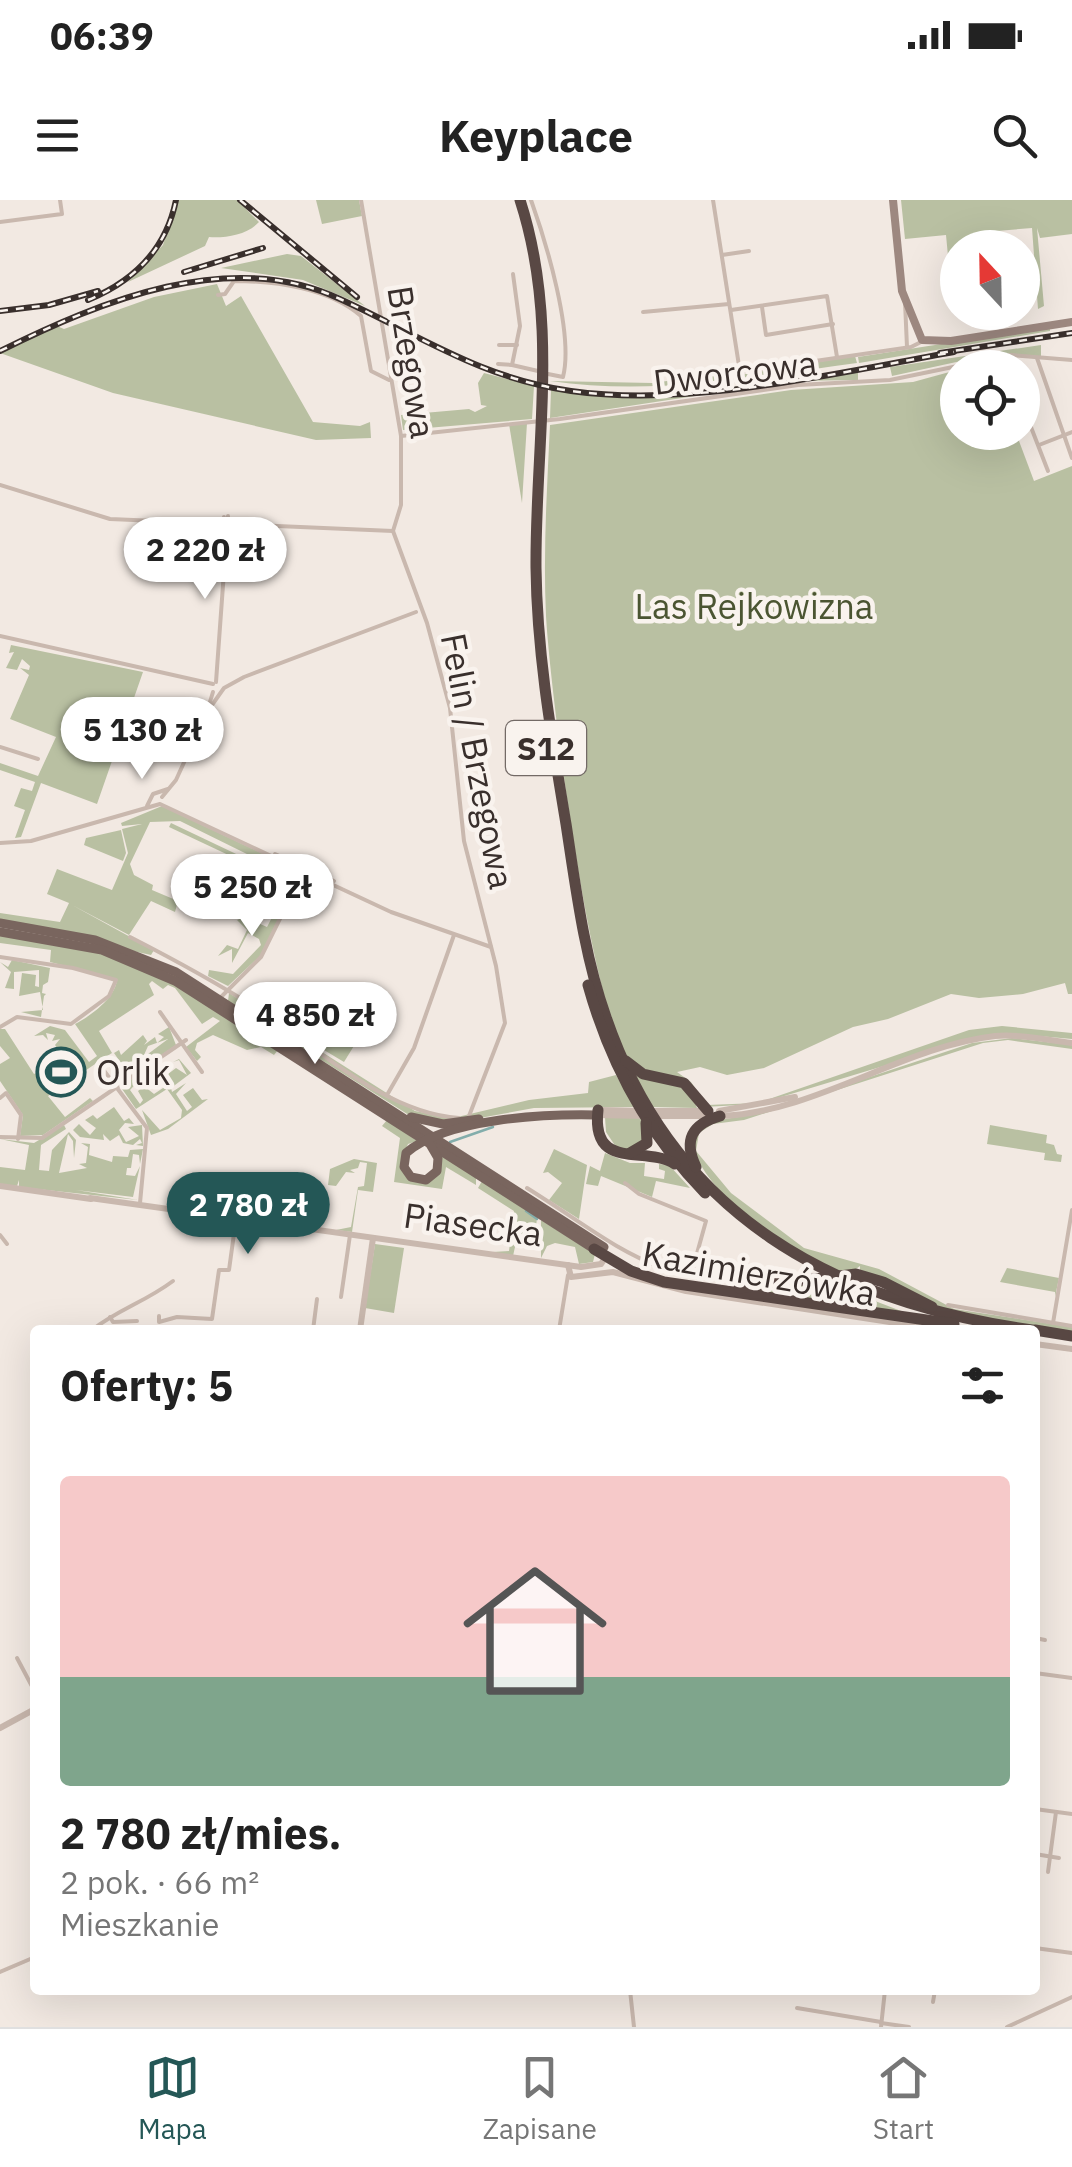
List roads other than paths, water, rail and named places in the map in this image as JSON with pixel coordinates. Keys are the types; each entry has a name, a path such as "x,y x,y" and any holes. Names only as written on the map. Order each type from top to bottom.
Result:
{"highway":[{"name":"S12","path":"512,200 532,284 542,368"},
{"name":"S12","path":"520,200 541,289 542,368 529,541 532,635 569,892 598,1018 639,1113 684,1170 742,1226 813,1272 884,1303 986,1325"},
{"name":"S12","path":"538,441 536,573 544,682 586,947 620,1054 656,1119 703,1179 766,1235 834,1277 904,1305 983,1325"},
{"path":"620,1054 643,1074 684,1082 703,1111 690,1138 692,1160 703,1179"},
{"path":"598,1113 609,1143 632,1153 648,1140 639,1113"},
{"path":"598,1113 603,1140 615,1152 662,1157 684,1170"},
{"path":"602,1258 690,1282 740,1288 832,1274 859,1274 979,1324"},
{"path":"602,1258 670,1283 979,1324"},
{"name":"S12","path":"1040,1333 1072,1338"}],"main road":[{"path":"893,200 905,300 925,335"},
{"path":"900,277 925,335"},
{"path":"925,335 956,340 1072,322"},
{"path":"0,924 79,936 153,958 221,997 390,1112 556,1216 602,1258"},
{"path":"0,932 153,958"},
{"path":"221,997 390,1112 421,1141 439,1162 433,1175 419,1180 406,1173 403,1161 407,1151 421,1141 514,1116 598,1113"},
{"path":"390,1112 444,1124 526,1110 598,1113"},
{"path":"421,1141 602,1258"},
{"path":"508,1185 527,1188"},
{"path":"547,1201 556,1216"}],"street":[{"path":"0,222 62,214 60,200"},
{"name":"Brzegowa","path":"361,200 401,436 402,505 393,531"},
{"path":"498,364 562,376 565,355 560,317 531,200"},
{"path":"713,200 740,372 908,348 925,335"},
{"path":"722,255 749,251"},
{"path":"512,364 520,319 514,274"},
{"path":"218,295 226,294 234,282 264,282 296,286 346,305 362,316 371,371 392,380"},
{"path":"642,312 762,305 826,295 837,357"},
{"path":"905,300 908,348"},
{"path":"762,305 766,335 833,324"},
{"path":"499,345 517,345"},
{"name":"Dworcowa","path":"1040,358 1072,360"},
{"path":"1040,369 1072,458"},
{"name":"Dworcowa","path":"401,436 560,419 798,386 902,378 940,370"},
{"path":"1040,445 1072,432"},
{"path":"1040,450 1048,471"},
{"path":"0,484 105,519 226,520 393,531"},
{"path":"0,843 31,841 143,809 170,788 217,687 226,520"},
{"name":"Felin / Brzegowa","path":"387,1096 412,1110 469,1116 504,1031 491,946 464,842 450,708 427,623 393,531"},
{"path":"0,636 217,687 416,612"},
{"path":"0,747 38,759"},
{"path":"158,800 342,887 454,935 491,946"},
{"path":"266,852 301,864 342,887"},
{"path":"221,997 261,957 306,871"},
{"path":"130,937 153,958 387,1096 414,1048 454,935"},
{"path":"0,958 73,968 116,980 109,996 71,1024 17,1017 0,1026"},
{"path":"160,1012 202,1072"},
{"path":"703,1111 772,1108 981,1039 1022,1036 1072,1043"},
{"path":"0,1137 42,1138 184,1042"},
{"path":"102,1068 148,1134 139,1205"},
{"path":"598,1113 659,1114 762,1106 850,1082"},
{"path":"0,1098 6,1094 21,1115 18,1139"},
{"path":"625,1183 639,1194 706,1221 690,1276"},
{"name":"Piasecka","path":"0,1186 568,1265 602,1258"},
{"path":"527,1188 641,1262 690,1276 740,1281 776,1277"},
{"path":"1053,1323 1072,1210"},
{"path":"159,1316 158,1322 176,1317 212,1319 218,1270 229,1270 236,1219"},
{"path":"341,1297 350,1234"},
{"path":"0,1235 7,1244"},
{"path":"361,1325 373,1238"},
{"path":"560,1325 568,1265"},
{"name":"Kazimierzówka","path":"568,1275 610,1272 701,1294 909,1325"},
{"path":"98,1325 122,1306 141,1306 173,1282"},
{"path":"314,1325 317,1299"},
{"path":"948,1305 1072,1326"},
{"path":"109,1316 113,1322 137,1322"},
{"path":"200,1325 201,1321"},
{"path":"1040,1345 1072,1349"},
{"path":"1040,1639 1044,1640"},
{"path":"18,1658 30,1682"},
{"path":"1040,1675 1072,1678"},
{"path":"0,1728 30,1712"},
{"path":"1040,1810 1072,1814"},
{"path":"1048,1872 1056,1812"},
{"path":"1040,1855 1058,1858"},
{"path":"1040,1949 1072,1953"},
{"path":"0,1972 30,1959"},
{"path":"631,1995 634,2027"},
{"path":"881,2024 884,1995"},
{"path":"934,2002 935,1995"},
{"path":"1007,2027 1072,1997"},
{"path":"797,2008 909,2027"},
{"path":"832,2014 835,2027"}],"waterway":[{"path":"450,1142 493,1127"},
{"path":"526,1211 537,1219"}],"railway":[{"path":"88,300 120,283 146,262 165,234 176,200"},
{"path":"240,200 357,297"},
{"path":"184,272 263,248"},
{"path":"0,351 123,299 211,279 255,278 298,284 340,299 479,366 571,391 618,395 714,392 940,355"},
{"path":"0,311 49,305 98,291"},
{"path":"960,350 1072,333"}],"place":[{"name":"Orlik","path":"61,1072"}],"park label":[{"name":"Las Rejkowizna","path":"754,606"}]}
